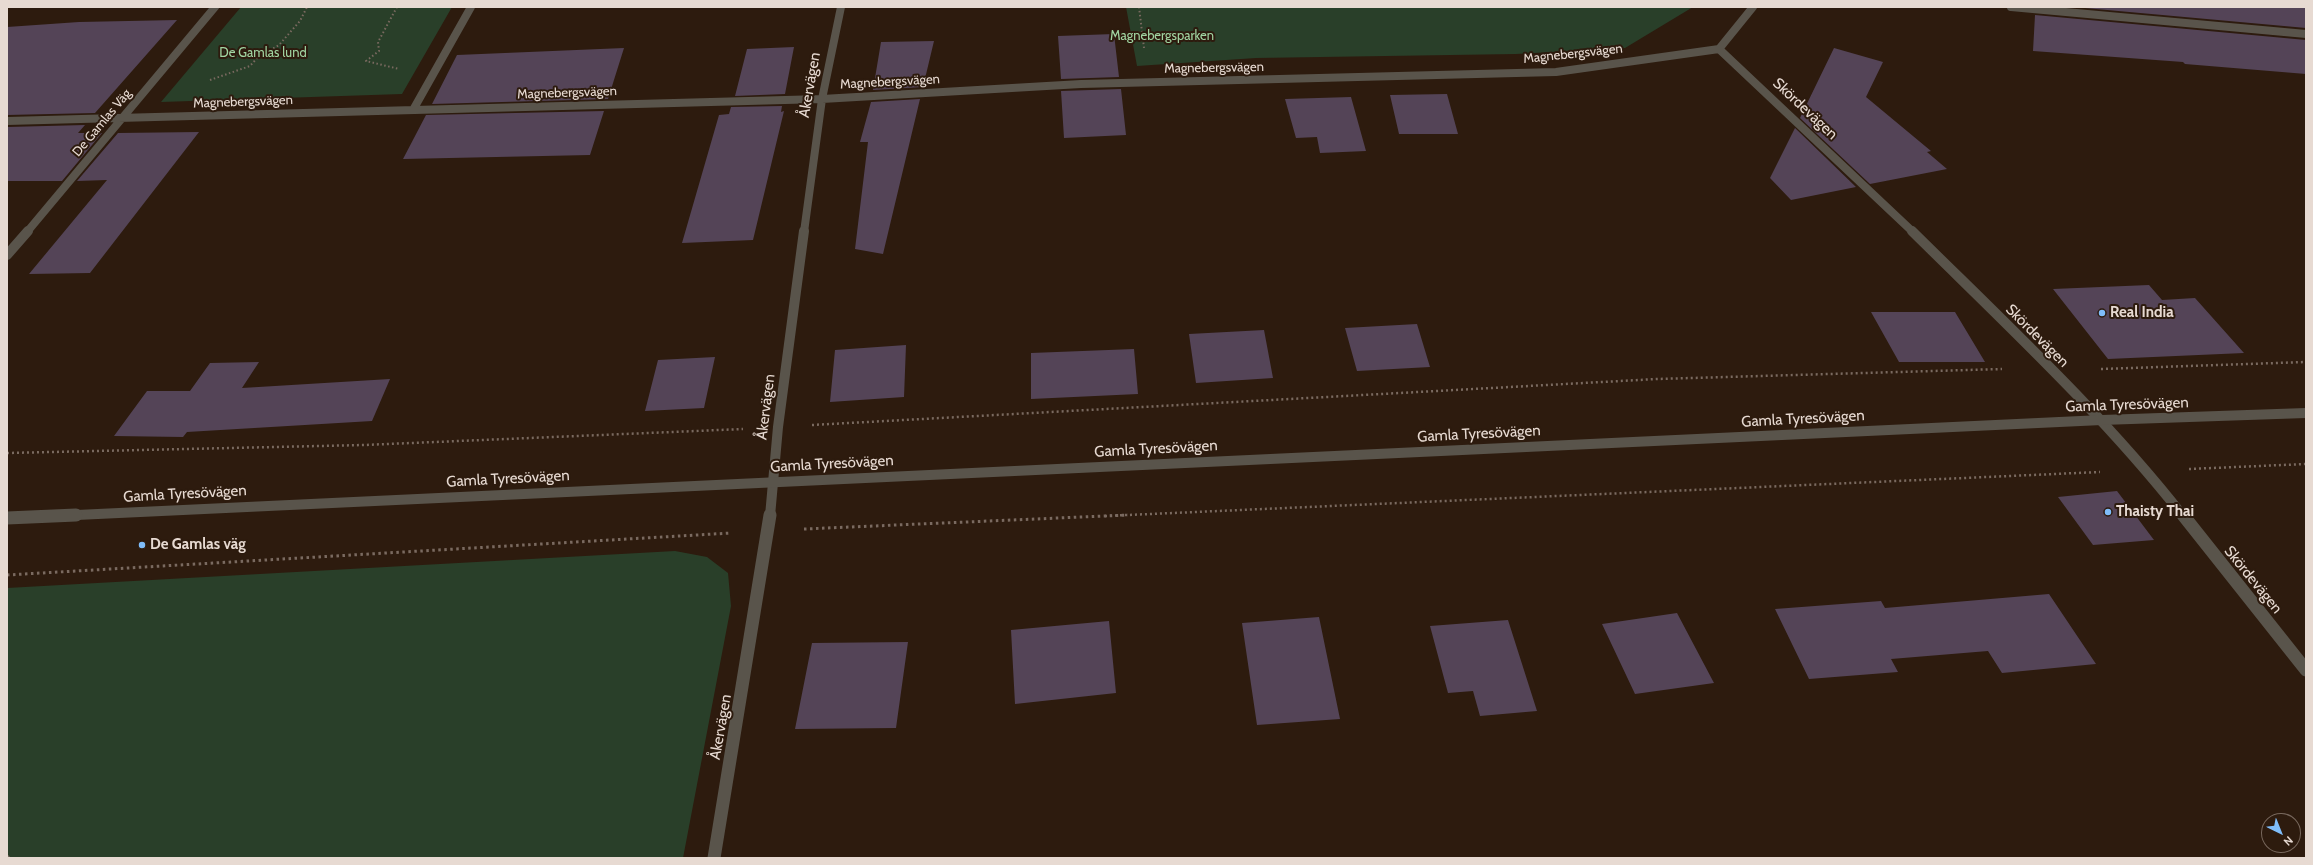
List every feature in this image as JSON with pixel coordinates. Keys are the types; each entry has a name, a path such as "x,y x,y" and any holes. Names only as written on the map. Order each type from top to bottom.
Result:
{"street":[{"name":"De Gamlas Väg","path":"7,255 215,7"},
{"path":"413,110 471,7"},
{"name":"Åkervägen","path":"714,858 769,531 778,427 822,99 841,7"},
{"path":"1719,49 1753,7"},
{"path":"2011,7 2306,34"},
{"name":"Magnebergsvägen","path":"7,121 822,99 1081,84 1556,72 1719,49"},
{"name":"Skördevägen","path":"1719,49 1880,198 2048,368 2102,420 2147,470 2306,670"},
{"name":"Gamla Tyresövägen","path":"7,518 2102,420 2306,413"}],"path":[{"path":"206,82 250,66 258,57 280,45 300,21 307,7"},
{"path":"397,7 378,42 379,51 366,61 432,76"},
{"path":"1138,7 1149,83"},
{"path":"7,453 364,445 778,427 1359,394 1657,379 2048,368 2130,369 2306,362"},
{"path":"7,575 769,531 2306,464"}],"green space":[{"name":"De Gamlas lund","path":"241,7 452,7 402,94 161,102"},
{"name":"Magnebergsparken","path":"1126,7 1693,7 1625,48 1516,54 1256,58 1137,66"},
{"path":"675,551 707,557 728,573 731,606 683,858 7,858 7,588"}],"building":[{"path":"2074,7 2306,7 2306,28"},
{"path":"2035,15 2306,40 2306,74 2185,64 2183,62 2033,51"},
{"path":"177,20 95,113 7,115 7,27 79,22"},
{"path":"1114,34 1119,77 1061,79 1058,36"},
{"path":"934,41 923,87 873,90 881,42"},
{"path":"794,47 785,94 735,96 747,49"},
{"path":"624,48 608,99 432,104 457,55"},
{"path":"1834,48 1883,62 1866,97 1931,151 1927,152 1947,169 1870,184 1800,118"},
{"path":"1121,89 1126,135 1064,138 1061,91"},
{"path":"1447,94 1458,134 1399,134 1390,95"},
{"path":"1351,97 1366,151 1320,153 1317,137 1296,138 1285,99"},
{"path":"920,99 883,254 855,249 868,142 860,142 871,102"},
{"path":"782,106 781,112 784,111 753,240 682,243 719,115 729,114 731,107"},
{"path":"604,111 590,155 403,159 426,115"},
{"path":"85,125 78,133 102,133 62,181 7,181 7,127"},
{"path":"1795,128 1856,187 1791,200 1770,178"},
{"path":"199,132 90,273 29,274 107,180 77,181 118,133"},
{"path":"2149,285 2162,300 2195,298 2244,353 2108,359 2053,289"},
{"path":"1871,312 1955,312 1985,362 1899,362"},
{"path":"1417,324 1430,367 1357,371 1345,328"},
{"path":"1264,330 1273,378 1196,383 1189,334"},
{"path":"906,345 904,397 830,402 835,350"},
{"path":"1134,349 1138,394 1031,399 1031,353"},
{"path":"715,357 704,408 645,411 658,360"},
{"path":"259,362 242,388 390,379 372,421 187,432 183,437 114,436 147,391 190,391 210,363"},
{"path":"2117,491 2154,540 2093,545 2058,497"},
{"path":"2049,594 2096,664 2002,673 1988,651 1891,659 1898,672 1809,679 1775,609 1881,601 1885,608"},
{"path":"1677,613 1714,683 1635,694 1602,624"},
{"path":"1319,617 1340,719 1257,725 1242,623"},
{"path":"1508,620 1537,711 1480,716 1473,691 1448,693 1430,626"},
{"path":"1109,621 1116,693 1015,704 1011,630"},
{"path":"908,642 896,728 795,729 812,643"}],"place":[{"name":"Real India","path":"2102,313"},
{"name":"Thaisty Thai","path":"2108,512"},
{"name":"De Gamlas väg","path":"142,545"}]}
